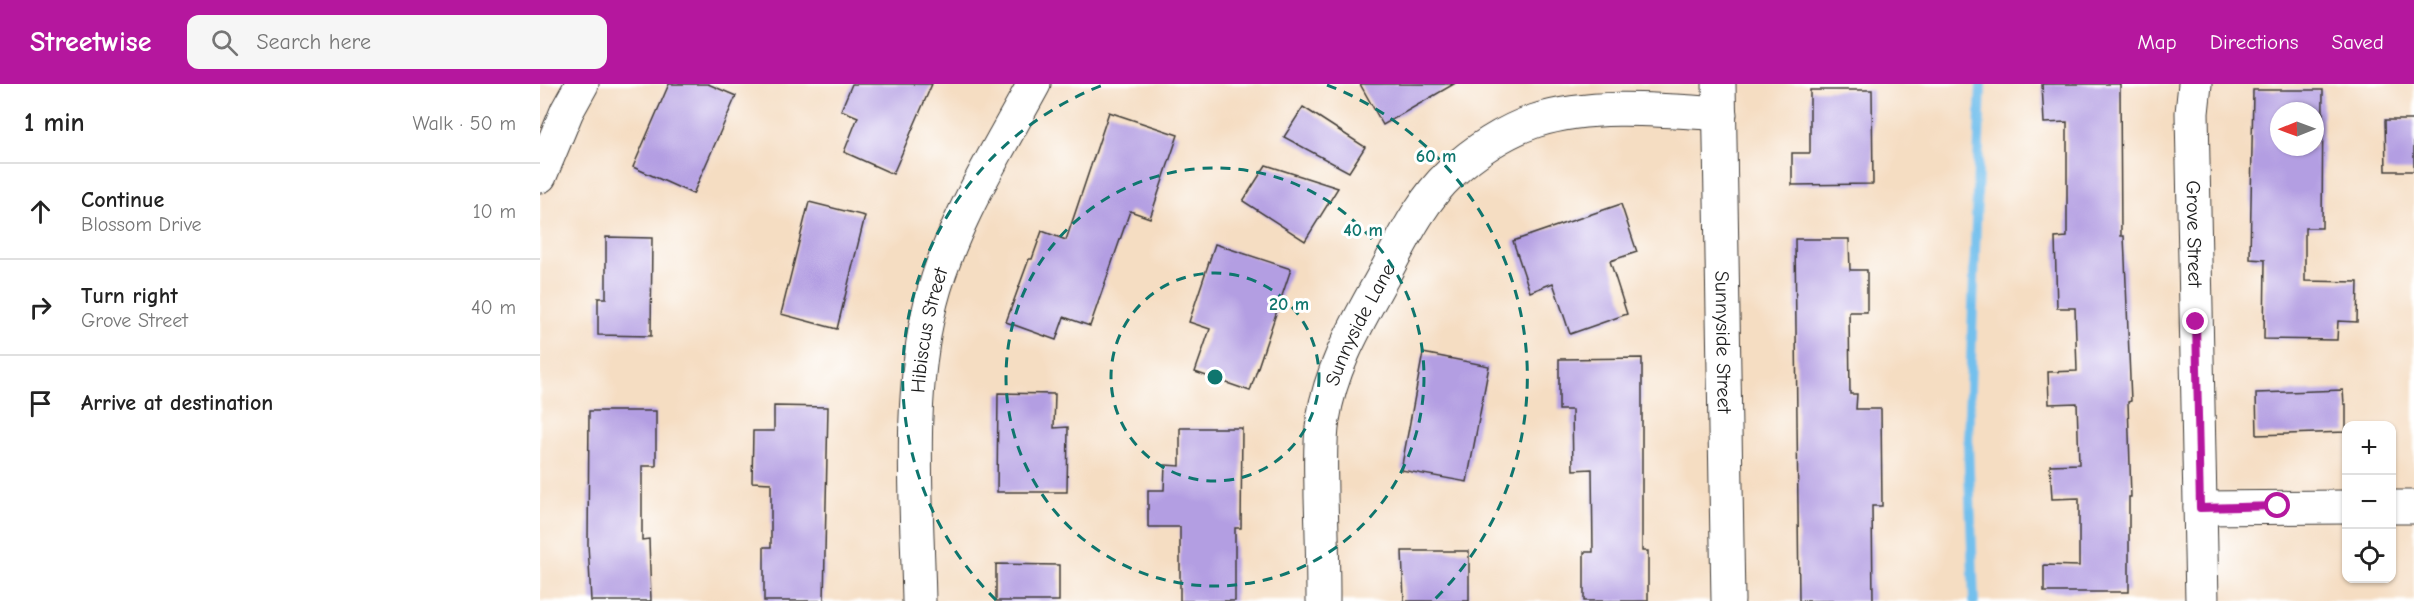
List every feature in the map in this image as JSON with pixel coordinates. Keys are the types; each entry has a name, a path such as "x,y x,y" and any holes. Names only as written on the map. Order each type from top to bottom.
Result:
{"street":[{"path":"540,176 567,111 582,84"},
{"name":"Hibiscus Street","path":"919,601 916,419 920,363 932,301 947,253 970,202 1034,84"},
{"name":"Grove Street","path":"2195,84 2192,113 2202,601"},
{"name":"Sunnyside Lane","path":"1323,601 1320,449 1323,419 1335,372 1349,338 1405,236 1436,189 1451,172 1490,142 1534,122 1576,112 1662,110 1720,99"},
{"name":"Sunnyside Street","path":"1720,99 1728,601"},
{"path":"2200,508 2342,507"},
{"path":"2396,507 2414,507"}],"building":[{"path":"669,84 708,84 736,96 693,194 633,167"},
{"path":"852,84 932,84 893,174 844,152 858,117 841,110"},
{"path":"1360,84 1454,84 1383,125"},
{"path":"2042,84 2120,84 2121,236 2124,236 2131,401 2128,402 2131,497 2129,497 2129,592 2044,592 2044,565 2079,566 2079,498 2052,499 2050,465 2079,464 2077,403 2049,404 2048,372 2077,371 2075,308 2057,308 2055,238 2067,237 2067,122 2044,123"},
{"path":"1810,90 1872,90 1873,184 1792,185 1792,153 1810,153"},
{"path":"2253,90 2323,90 2323,102 2270,102 2270,156 2323,156 2322,228 2305,228 2305,281 2358,282 2357,322 2338,321 2337,340 2264,339 2265,260 2250,259"},
{"path":"1303,107 1365,147 1349,172 1284,137"},
{"path":"1109,112 1178,135 1150,218 1130,211 1090,326 1064,317 1056,340 1006,322 1042,231 1066,240"},
{"path":"2385,120 2414,120 2414,171 2386,171"},
{"path":"1266,165 1338,188 1305,241 1243,201"},
{"path":"809,202 865,216 837,329 781,314"},
{"path":"1621,204 1637,252 1610,261 1627,314 1570,334 1553,283 1530,292 1513,241"},
{"path":"606,237 652,238 651,336 598,335 598,298 606,298"},
{"path":"1795,239 1849,239 1850,270 1867,270 1867,312 1849,312 1850,394 1857,394 1856,409 1881,409 1882,506 1872,506 1873,601 1799,601"},
{"path":"1215,244 1291,269 1250,391 1195,372 1210,329 1189,322"},
{"path":"1423,353 1489,366 1467,482 1401,470"},
{"path":"1642,358 1642,551 1648,551 1648,601 1584,601 1584,552 1593,552 1592,469 1573,470 1572,410 1559,410 1559,359"},
{"path":"2343,390 2346,421 2342,421 2342,432 2257,435 2256,393"},
{"path":"998,393 1055,394 1054,428 1068,427 1067,492 997,492"},
{"path":"774,406 828,407 824,601 764,601 764,547 771,547 771,483 752,482 753,431 774,431"},
{"path":"589,411 656,411 656,466 642,466 642,540 649,539 651,601 591,601 588,544"},
{"path":"1180,428 1242,428 1241,528 1235,528 1235,601 1180,601 1180,527 1148,527 1148,490 1164,490 1165,465 1180,466"},
{"path":"1402,551 1469,551 1469,601 1404,601"},
{"path":"996,564 1059,565 1059,601 996,601"}],"waterway":[{"path":"1974,601 1968,444 1981,84"}],"route":[{"path":"2196,322 2200,508 2278,506"}]}
